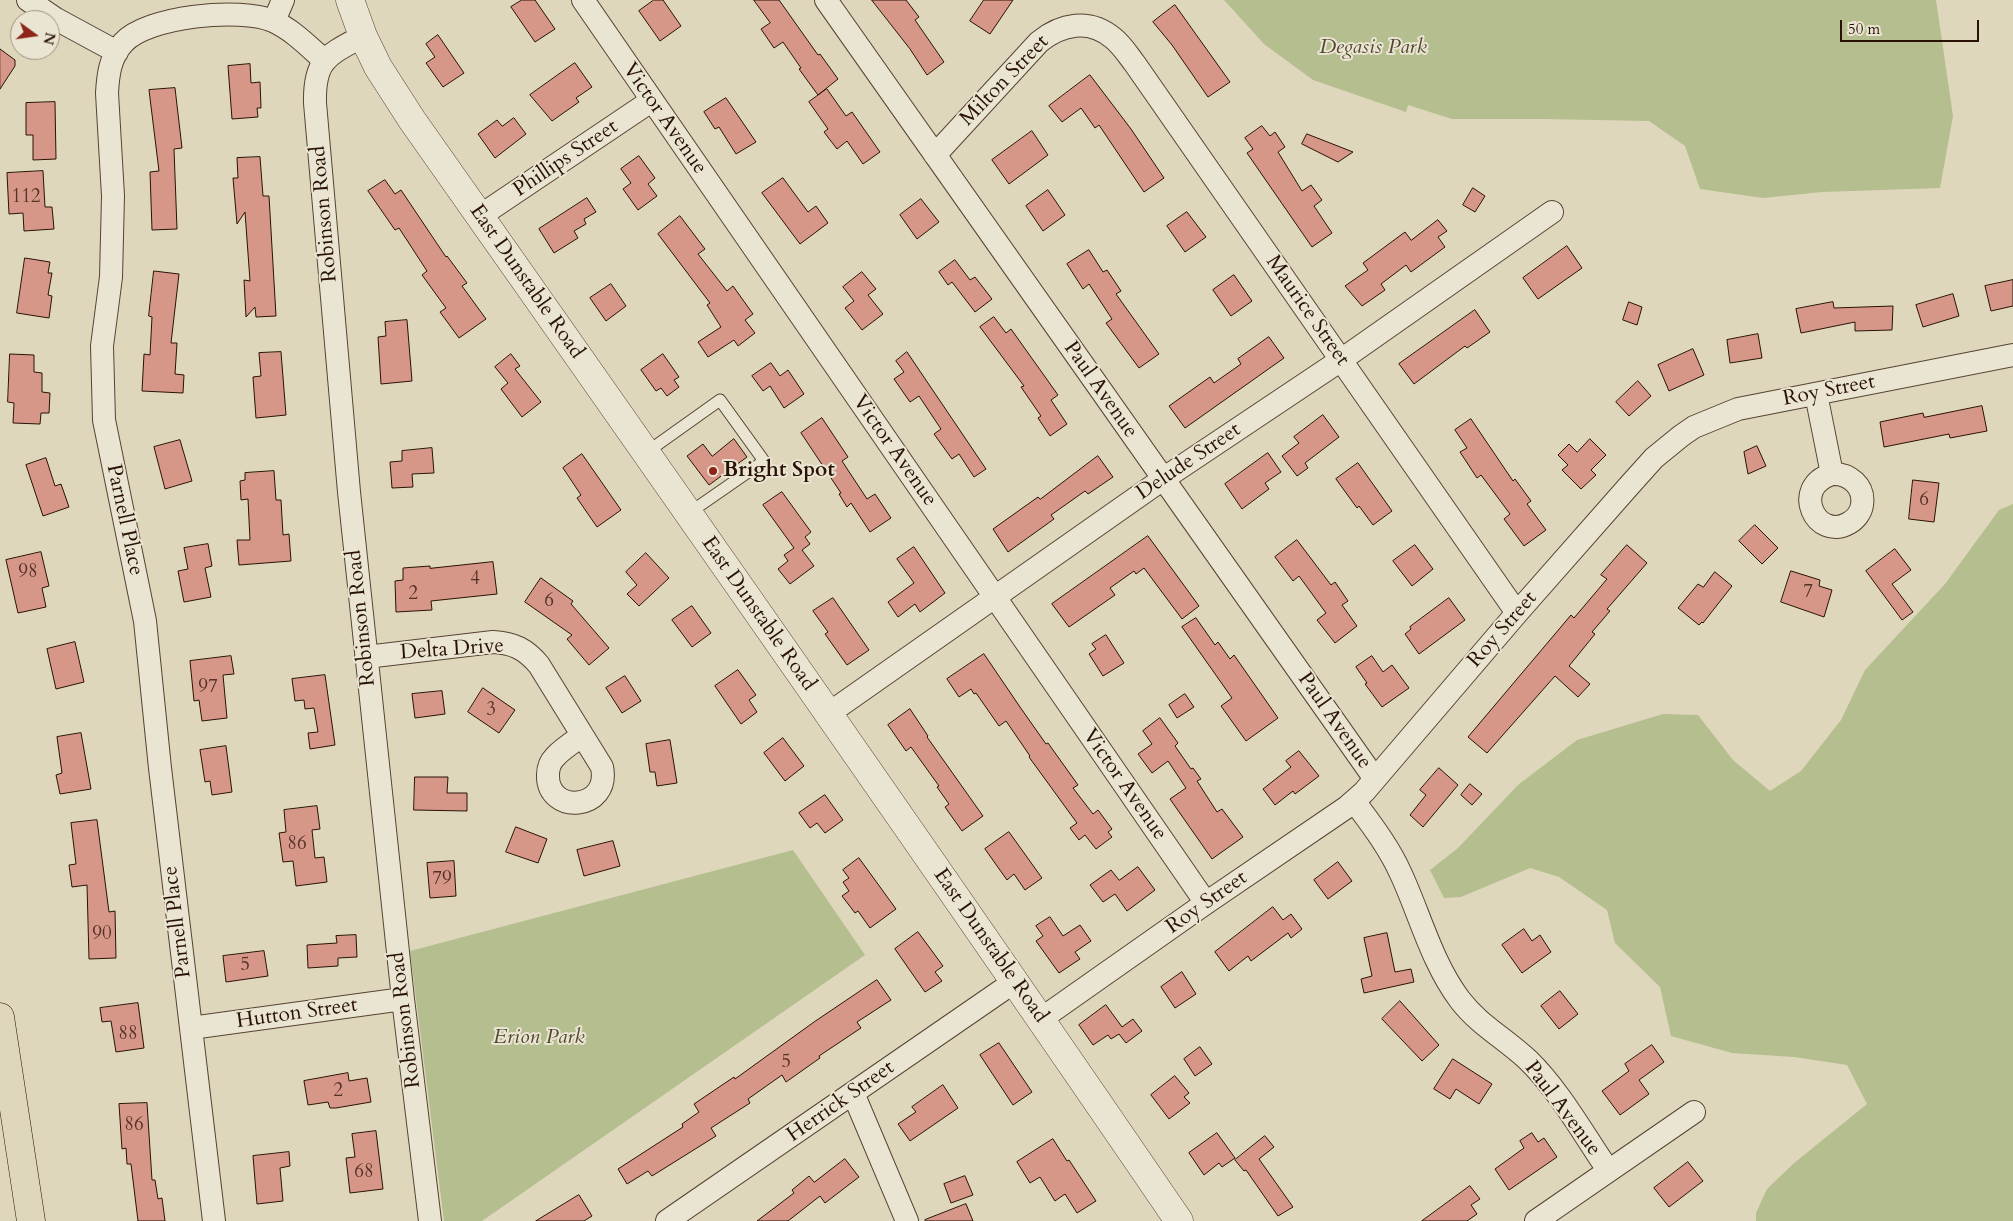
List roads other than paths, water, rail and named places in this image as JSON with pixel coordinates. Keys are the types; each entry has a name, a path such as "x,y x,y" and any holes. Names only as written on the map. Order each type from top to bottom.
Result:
{"highway":[{"path":"1,1021 32,1221"},
{"path":"1,1021 42,1221"}],"street":[{"path":"28,0 62,22 117,52"},
{"path":"274,21 283,0"},
{"name":"East Dunstable Road","path":"350,0 363,36 389,86 647,452 1179,1221"},
{"name":"Victor Avenue","path":"583,0 1206,903"},
{"name":"Paul Avenue","path":"826,0 1375,779"},
{"name":"Parnell Place","path":"214,1221 144,621 109,449 102,405 102,346 111,277 113,196 108,84 111,64 124,42 138,32 178,20 236,14 256,16 274,21 296,35 324,61"},
{"name":"Milton Street","path":"935,155 1043,39 1054,31 1063,28 1084,26"},
{"name":"Maurice Street","path":"1084,26 1105,32 1114,38 1131,58 1517,613"},
{"path":"324,61 336,51 363,36"},
{"name":"Robinson Road","path":"324,61 316,80 315,103 349,492 403,1000 430,1221"},
{"name":"Phillips Street","path":"480,216 651,101"},
{"name":"Delude Street","path":"828,714 995,596 1341,360 1552,212"},
{"name":"Roy Street","path":"1041,1019 1354,801 1654,458 1674,441 1694,428 1738,409 2013,355"},
{"path":"1816,394 1832,474"},
{"name":"Delta Drive","path":"366,656 493,642 519,647 526,651 540,665 582,736"},
{"name":"Paul Avenue","path":"1354,801 1385,844 1400,872 1448,983 1461,1001 1488,1029 1528,1061 1542,1077 1608,1170"},
{"name":"Herrick Street","path":"666,1221 1014,982"},
{"name":"Hutton Street","path":"191,1028 403,1000"},
{"path":"854,1093 907,1221"},
{"path":"1536,1221 1694,1112"}],"lane":[{"path":"647,452 720,400 764,460 689,513"}],"place":[{"name":"Bright Spot","path":"713,471"}],"park label":[{"name":"Degasis Park","path":"1373,48"},
{"name":"Erion Park","path":"539,1038"}]}
